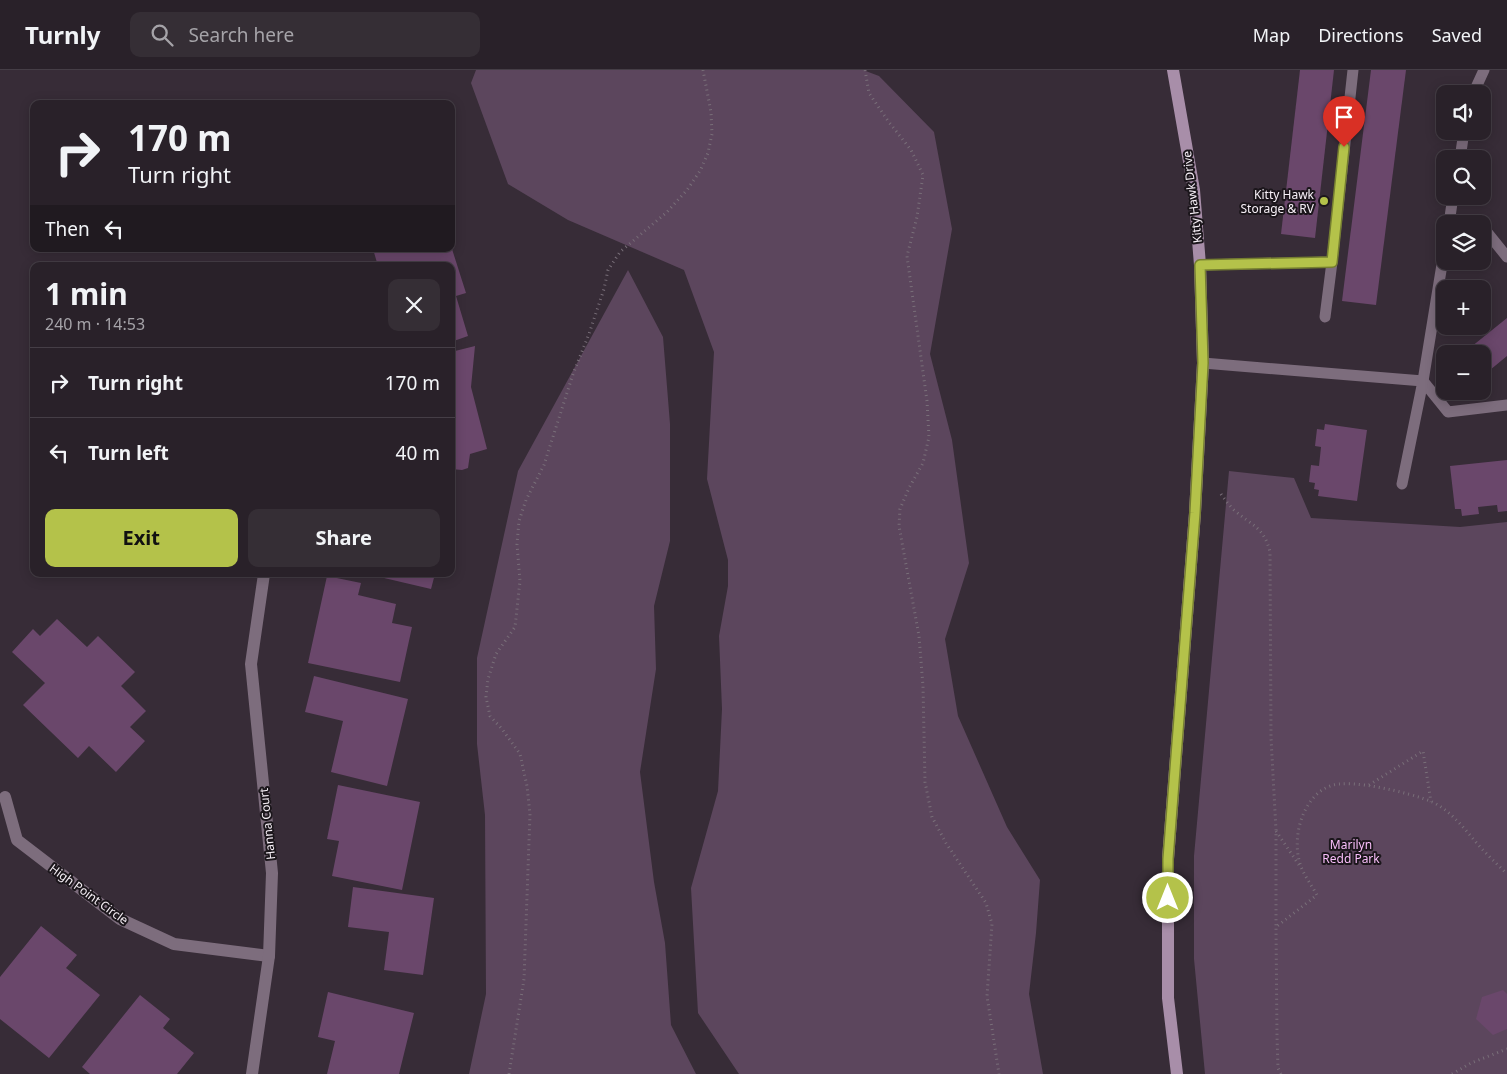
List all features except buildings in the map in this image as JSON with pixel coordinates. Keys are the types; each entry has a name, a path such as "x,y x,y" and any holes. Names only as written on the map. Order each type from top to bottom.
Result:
{"street":[{"name":"Kitty Hawk Drive","path":"1173,70 1194,190 1200,265 1203,363 1195,513 1168,859 1168,998 1178,1074"},
{"name":"Hanna Court","path":"252,1074 269,956 272,873 251,664 264,577"},
{"name":"High Point Circle","path":"5,797 17,840 120,919 174,944 269,956"}],"lane":[{"path":"1325,317 1353,70"},
{"path":"1477,85 1484,70"},
{"path":"1491,237 1507,257"},
{"path":"1200,265 1332,262"},
{"path":"1402,484 1423,381 1441,270"},
{"path":"1203,363 1423,381 1448,412 1507,406"}],"path":[{"path":"509,1074 524,980 530,814 527,786 520,754 490,716 486,697 488,679 496,654 515,627 520,581 517,544 519,521 526,500 544,465 572,374 589,334 604,289 608,270 620,252 668,212 687,190 700,171 708,153 712,134 711,112 703,70"},
{"path":"865,70 869,93 888,121 912,150 923,175 917,217 907,256 927,401 929,437 923,463 908,488 900,509 899,526 919,636 924,686 925,782 932,817 941,835 986,903 992,924 987,996 999,1074"},
{"path":"1221,494 1234,510 1260,531 1267,540 1270,552 1271,738 1276,830 1277,1037 1278,1068 1281,1074"},
{"path":"1368,786 1422,751 1431,802"},
{"path":"1301,867 1297,848 1299,828 1306,809 1316,794 1330,786 1344,784 1368,786 1431,802 1450,813 1507,874"},
{"path":"1276,830 1318,895 1276,927"},
{"path":"1452,1074 1471,1063 1507,1049"}],"green space":[{"path":"476,70 863,70 879,76 934,132 952,229 930,354 952,440 969,563 945,639 958,716 1007,827 1040,880 1029,994 1043,1074 739,1074 698,1013 691,888 718,791 722,709 719,636 728,586 728,560 707,479 714,352 684,270 568,220 508,184 471,83"},
{"path":"628,270 663,337 670,424 670,541 654,606 656,669 640,772 654,882 665,943 671,1025 696,1074 469,1074 486,994 485,815 477,744 477,658 518,471"},
{"name":"Marilyn Redd Park","path":"1229,471 1294,478 1311,518 1460,527 1507,522 1507,1074 1205,1074 1194,959 1194,856"}],"place":[{"name":"Kitty Hawk Storage & RV","path":"1324,201"}],"route":[{"path":"1168,898 1168,859 1195,513 1203,363 1200,265 1332,262 1344,147"}]}
